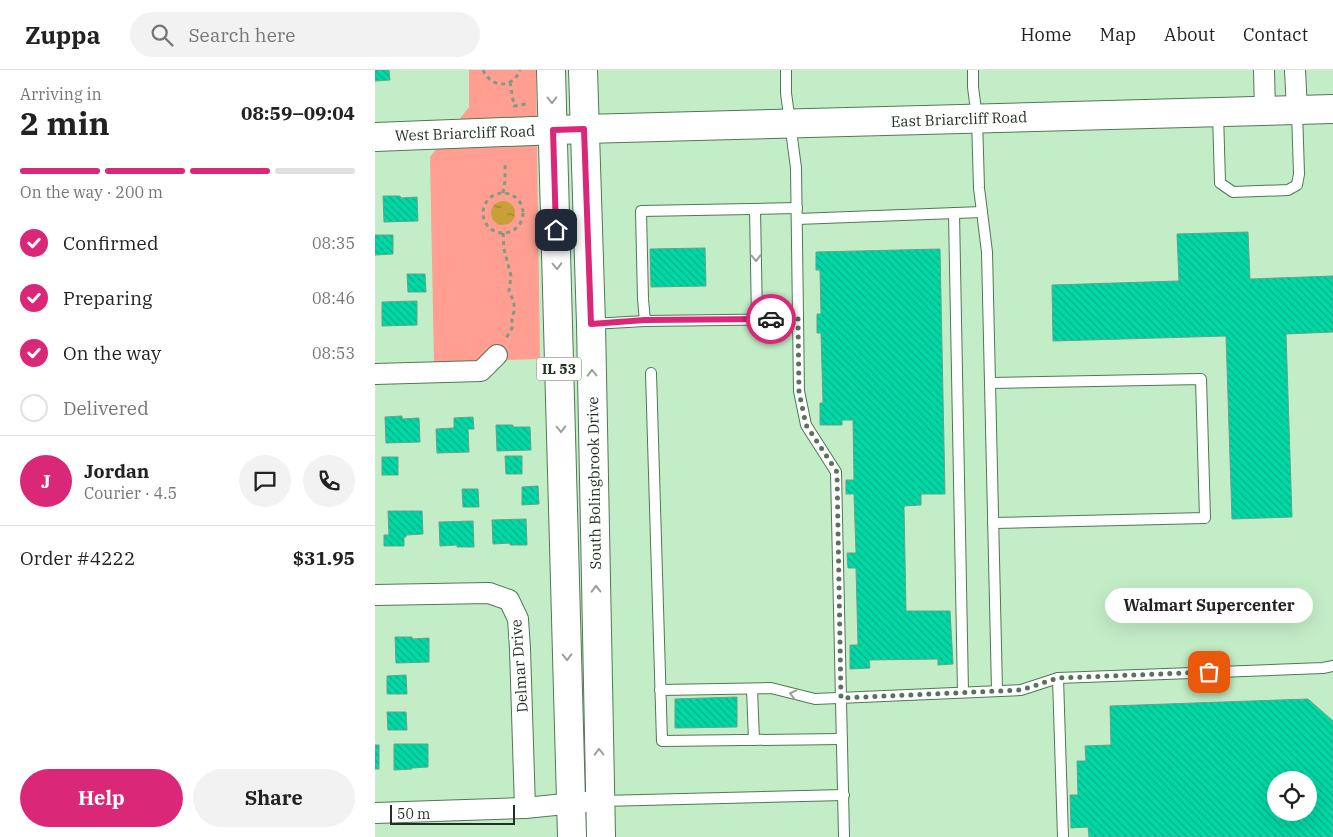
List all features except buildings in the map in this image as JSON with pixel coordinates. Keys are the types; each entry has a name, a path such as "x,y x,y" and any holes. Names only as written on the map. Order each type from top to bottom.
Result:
{"main road":[{"name":"IL 53","path":"551,70 553,130"},
{"name":"IL 53","path":"583,70 584,129"},
{"name":"East Briarcliff Road","path":"584,129 1333,109"},
{"name":"West Briarcliff Road","path":"375,137 584,129"},
{"name":"South Bolingbrook Drive","path":"584,129 591,324 601,837"},
{"name":"South Bolingbrook Drive","path":"553,130 571,837"}],"street":[{"path":"1264,70 1265,111"},
{"path":"1295,70 1297,110"},
{"path":"375,374 481,371 497,355"},
{"name":"Delmar Drive","path":"375,595 489,593 509,600 518,619 525,808"},
{"path":"375,813 525,808 601,801"}],"lane":[{"path":"786,70 786,93 796,168 799,392 806,425 837,472 845,837"},
{"path":"973,70 977,118 979,188 987,252 997,690"},
{"path":"1218,112 1220,182 1233,192 1242,192 1288,190 1297,185 1299,174 1297,110"},
{"path":"645,320 641,212 755,209 797,213 982,212"},
{"path":"755,209 757,319"},
{"path":"954,213 963,692"},
{"path":"591,324 645,320 798,319"},
{"path":"651,373 662,741 842,740"},
{"path":"990,383 1201,379 1204,468 1205,518 993,523"},
{"path":"661,690 771,688 815,699 1021,690 1058,678 1323,668 1333,666"},
{"path":"1058,678 1063,837"},
{"path":"752,688 754,740"},
{"path":"601,801 843,795"}],"path":[{"path":"483,70 487,77 498,84 510,82 516,78 520,70"},
{"path":"510,82 514,106 526,104"},
{"path":"503,193 505,165"},
{"path":"503,193 511,194 517,198 523,213 522,220 517,227 503,233 489,227 483,213 489,199 495,194 503,193"},
{"path":"497,355 512,328 514,311 514,302 509,291 511,276 504,249 503,233"}],"shaded area":[{"path":"469,70 536,70 540,359 434,362 430,157 469,107"}],"water":[{"path":"503,201 511,205 515,213 511,221 503,225 495,221 491,213 495,205"}],"way so far":[{"path":"771,319 798,319 799,392 806,425 837,472 841,698 1021,690 1058,678 1209,672"}],"place":[{"name":"Walmart Supercenter","path":"1209,672"}],"route":[{"path":"556,230 553,130 584,129 591,324 645,320 771,319"}]}
